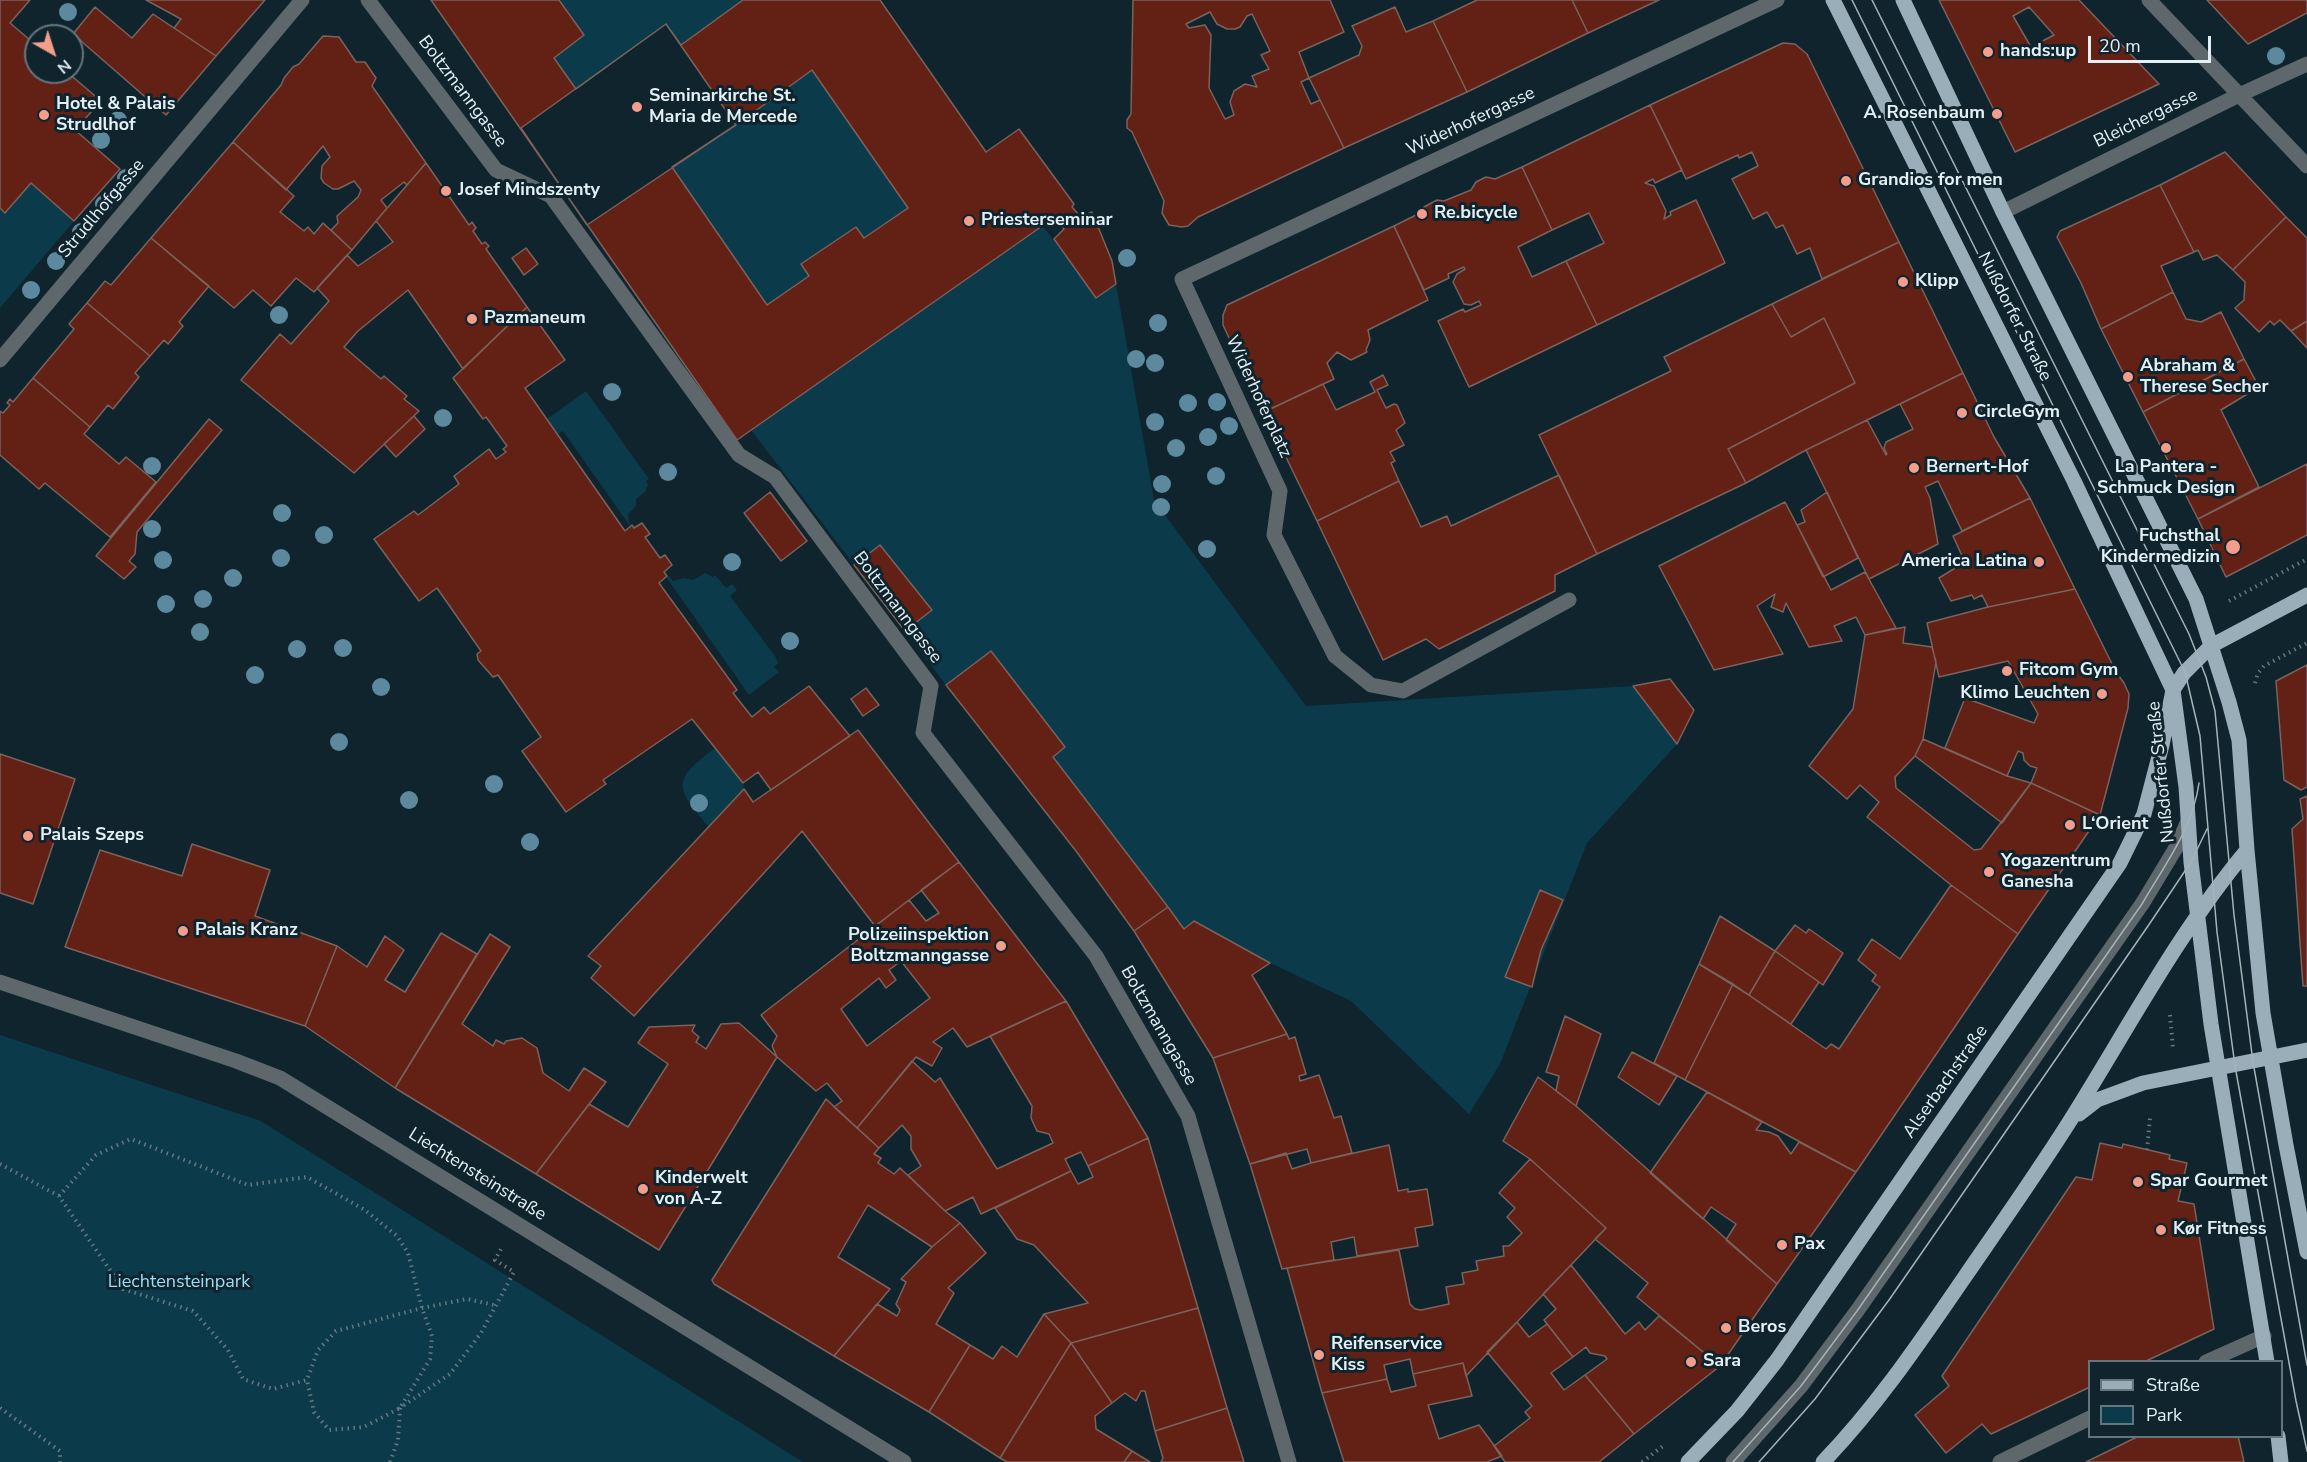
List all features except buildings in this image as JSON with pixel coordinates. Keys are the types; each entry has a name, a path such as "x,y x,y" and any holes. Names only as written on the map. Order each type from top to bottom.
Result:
{"main road":[{"name":"Nußdorfer Straße","path":"1833,0 2074,481 2173,690 2217,1069 2267,1360"},
{"name":"Nußdorfer Straße","path":"1903,0 2003,212 2196,599 2239,740 2263,1014 2307,1252"},
{"path":"2173,690 2184,673 2211,646 2307,595"},
{"name":"Alserbachstraße","path":"1688,1462 1737,1411 1777,1360 2120,863 2144,814 2162,745 2173,690"},
{"path":"1823,1462 1864,1417 1903,1366 2068,1124 2132,1016 2213,892 2247,850"},
{"path":"2068,1124 2097,1100 2143,1083 2307,1050"},
{"path":"2278,1438 2281,1462"}],"street":[{"name":"Strudlhofgasse","path":"0,360 302,0"},
{"name":"Boltzmanngasse","path":"368,0 496,170 551,196 739,455 775,477 931,686 923,733 1096,956 1188,1116 1289,1462"},
{"name":"Widerhofergasse","path":"1182,279 1777,0"},
{"path":"2149,0 2307,166"},
{"name":"Bleichergasse","path":"2003,212 2239,95 2307,64"},
{"name":"Widerhoferplatz","path":"1182,279 1280,491 1274,535 1335,656 1371,685 1403,691 1569,600"},
{"path":"1733,1462 1801,1386 1857,1311 2142,904 2173,854 2187,821"},
{"name":"Liechtensteinstraße","path":"0,982 280,1078 904,1462"},
{"path":"2210,1360 2264,1336"},
{"path":"2000,1462 2088,1419"}],"path":[{"path":"2264,666 2307,644"},
{"path":"2169,1014 2173,1050"},
{"path":"2171,1033 2178,1032"},
{"path":"2146,1150 2150,1118"},
{"path":"59,1196 96,1155 131,1139 248,1185 307,1177 365,1210 397,1236 408,1253 422,1308 432,1336 430,1359 400,1408 398,1440 390,1462"},
{"path":"0,1164 59,1196 123,1289 194,1311 228,1350 243,1378 273,1389 307,1380"},
{"path":"494,1305 467,1299 422,1308 336,1331 318,1350 307,1380 314,1412 329,1430 364,1427 400,1408 450,1374 481,1333 494,1305 511,1278"},
{"path":"0,1408 60,1451 60,1462"}],"green space":[{"path":"559,0 743,0 681,45 666,24 576,89 554,58 584,35"},
{"path":"812,70 908,208 864,238 856,227 801,264 809,276 767,305 672,167"},
{"path":"31,183 74,221 0,308 0,208 6,213"},
{"path":"1043,226 1096,297 1116,284 1154,500 1306,706 1633,686 1677,744 1587,843 1500,1064 1469,1114 1351,1001 1270,963 1194,921 1184,929 1053,757 1065,747 991,652 946,685 751,430"},
{"path":"586,391 649,479 646,481 648,485 645,492 636,499 636,506 628,514 630,526 563,431 557,434 547,419"},
{"path":"705,573 713,577 715,575 726,588 732,584 737,590 730,596 778,663 774,667 779,672 749,695 666,577 668,575 673,581 684,578 693,580"},
{"path":"715,748 743,783 744,789 709,827 689,802 683,785 691,769"},
{"name":"Liechtensteinpark","path":"0,1035 261,1121 803,1462 0,1462"}],"tram line":[{"path":"1852,0 2185,672 2200,736 2217,932 2235,1066 2307,1451"},
{"path":"1872,0 2189,634 2206,677 2215,711 2234,915 2253,1062 2307,1365"},
{"path":"1733,1462 1801,1386 1857,1311 2142,904 2184,831 2191,816 2199,783"},
{"path":"1759,1462 1815,1399 1889,1300 2148,926 2191,862 2207,829"}],"place":[{"name":"hands:up","path":"1988,52"},
{"name":"Seminarkirche St. Maria de Mercede","path":"637,107"},
{"name":"A. Rosenbaum","path":"1997,114"},
{"name":"Hotel & Palais Strudlhof","path":"44,115"},
{"name":"Grandios for men","path":"1846,181"},
{"name":"Josef Mindszenty","path":"446,191"},
{"name":"Re.bicycle","path":"1422,214"},
{"name":"Priesterseminar","path":"969,221"},
{"name":"Klipp","path":"1903,282"},
{"name":"Pazmaneum","path":"472,319"},
{"name":"Abraham & Therese Secher","path":"2128,377"},
{"name":"CircleGym","path":"1962,413"},
{"name":"La Pantera - Schmuck Design","path":"2166,448"},
{"name":"Bernert-Hof","path":"1914,468"},
{"name":"Fuchsthal Kindermedizin","path":"2233,547"},
{"name":"America Latina","path":"2039,562"},
{"name":"Fitcom Gym","path":"2007,671"},
{"name":"Klimo Leuchten","path":"2102,694"},
{"name":"L‘Orient","path":"2070,825"},
{"name":"Palais Szeps","path":"28,836"},
{"name":"Yogazentrum Ganesha","path":"1989,872"},
{"name":"Palais Kranz","path":"183,931"},
{"name":"Polizeiinspektion Boltzmanngasse","path":"1001,946"},
{"name":"Spar Gourmet","path":"2138,1182"},
{"name":"Kinderwelt von A-Z","path":"643,1189"},
{"name":"Kør Fitness","path":"2161,1230"},
{"name":"Pax","path":"1782,1245"},
{"name":"Beros","path":"1726,1328"},
{"name":"Reifenservice Kiss","path":"1319,1355"},
{"name":"Sara","path":"1691,1362"}]}
